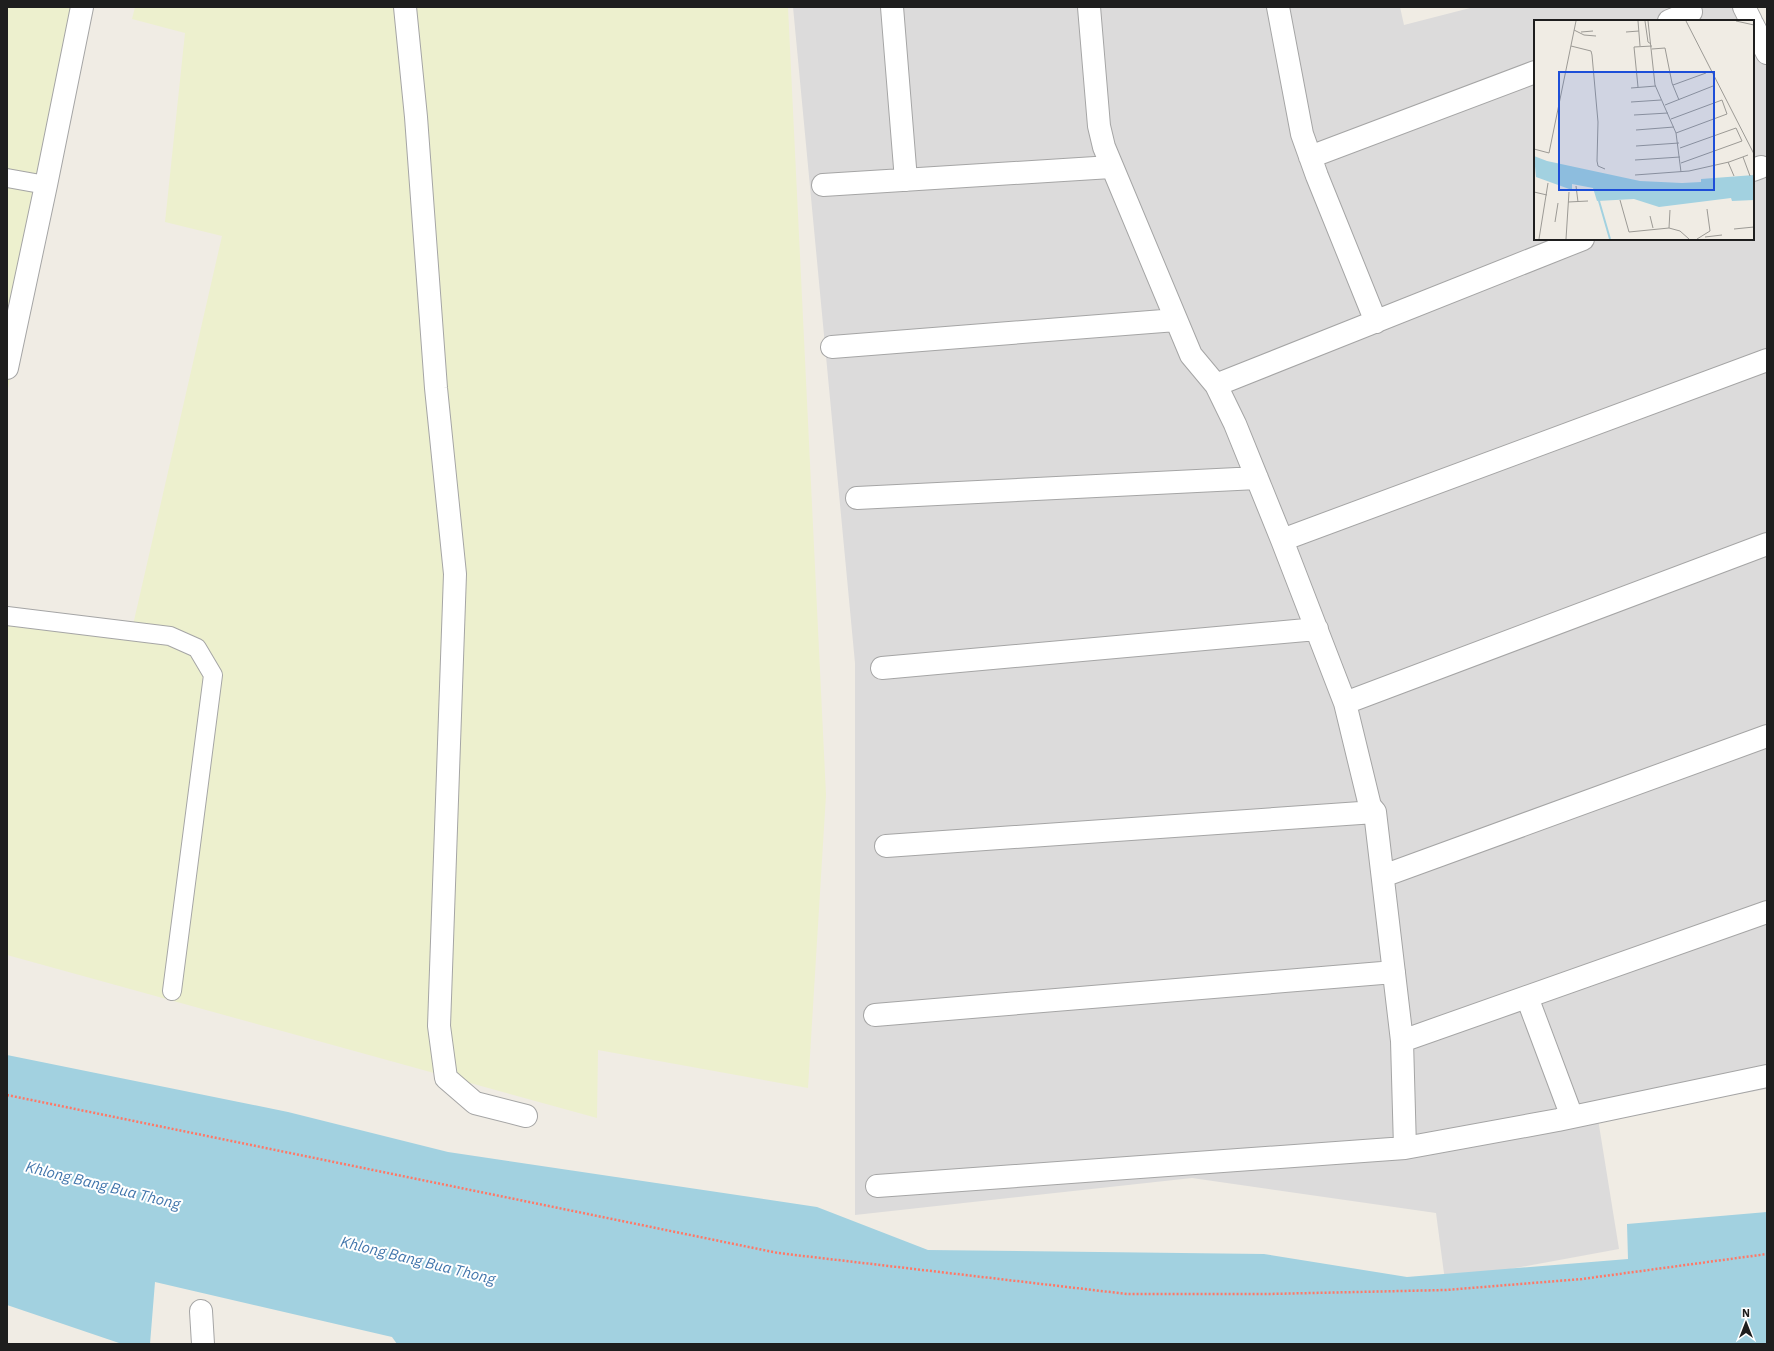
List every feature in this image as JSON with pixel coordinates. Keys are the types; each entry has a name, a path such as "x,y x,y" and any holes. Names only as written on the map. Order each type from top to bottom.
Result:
{"street":[{"path":"7,368 82,7"},
{"path":"405,7 416,117 436,388 455,574 439,1026 446,1078 476,1103 526,1116"},
{"path":"892,7 906,180"},
{"path":"1089,7 1099,126 1111,167 1191,355 1216,385 1235,424 1345,703 1370,806 1375,812 1402,1041 1405,1148"},
{"path":"1278,7 1302,134 1376,322"},
{"path":"1744,7 1750,20"},
{"path":"1671,20 1691,12"},
{"path":"1754,26 1767,53"},
{"path":"1310,157 1534,72"},
{"path":"823,185 1111,167"},
{"path":"1216,385 1580,240"},
{"path":"832,347 1176,320"},
{"path":"1282,540 1767,360"},
{"path":"857,498 1257,478"},
{"path":"1345,703 1767,544"},
{"path":"882,668 1317,629"},
{"path":"1383,876 1767,736"},
{"path":"886,846 1375,812"},
{"path":"1402,1041 1767,912"},
{"path":"874,1014 1394,972"},
{"path":"1527,997 1572,1117"},
{"path":"877,1186 1405,1148 1487,1134 1767,1076"},
{"path":"201,1311 204,1344"}],"lane":[{"path":"7,178 46,185"},
{"path":"7,616 170,636 197,648 212,675 172,991"}],"path":[{"path":"7,1094 778,1253 1127,1294 1268,1294 1446,1290 1582,1279 1767,1254"}],"shaded area":[{"path":"793,7 1400,7 1404,25 1474,7 1739,7 1746,20 1534,20 1534,240 1754,240 1754,37 1767,63 1767,1089 1598,1119 1619,1249 1445,1281 1436,1213 1192,1178 855,1215 855,663"}],"green space":[{"path":"7,7 92,7 7,393"},
{"path":"135,7 788,7 826,795 808,1088 598,1050 597,1118 7,955 7,624 130,638 222,236 165,222 185,33 132,19"}],"water":[{"name":"Khlong Bang Bua Thong","path":"7,1055 288,1112 448,1152 817,1207 928,1250 1264,1254 1407,1277 1628,1259 1627,1224 1767,1212 1767,1344 397,1344 392,1337 155,1282 150,1344 122,1344 7,1305"}]}
